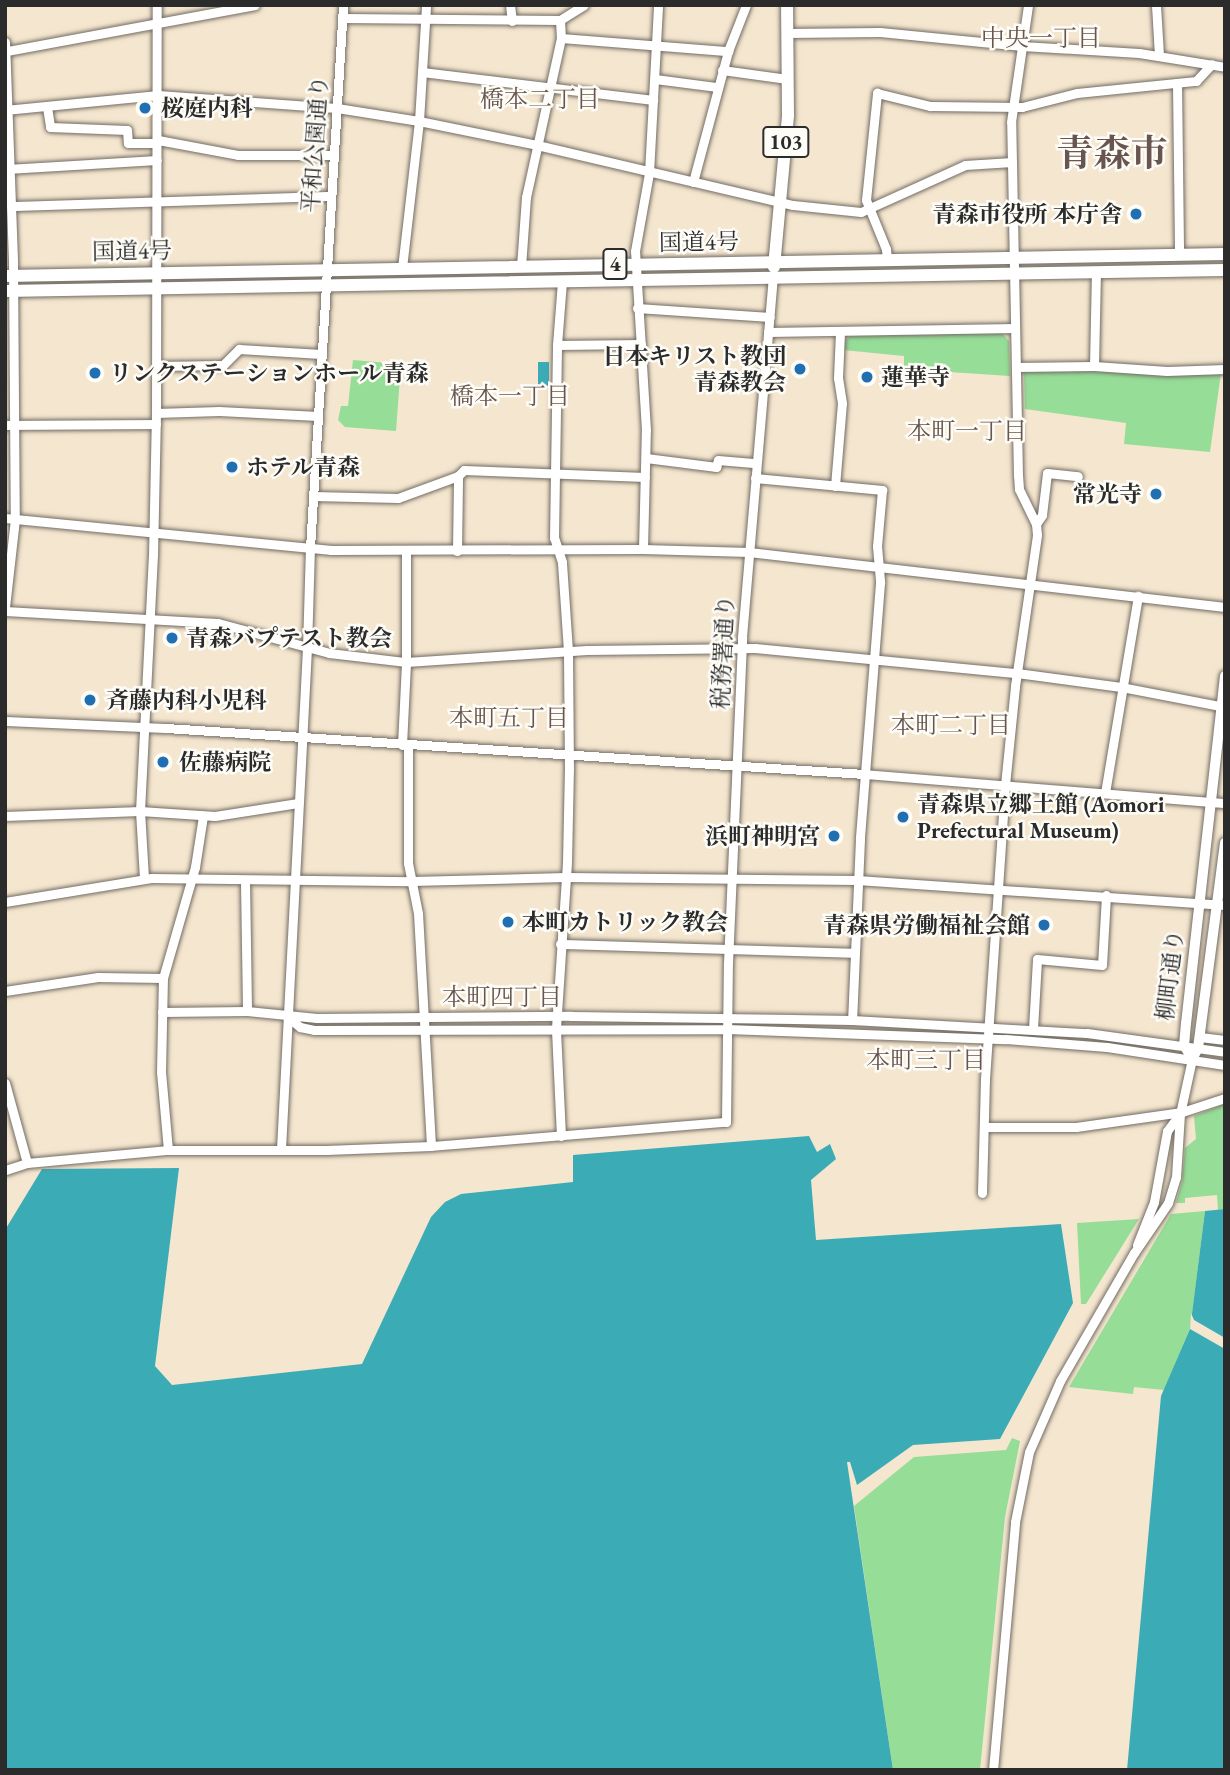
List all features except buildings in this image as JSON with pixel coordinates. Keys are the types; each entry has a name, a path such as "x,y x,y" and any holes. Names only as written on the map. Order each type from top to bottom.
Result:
{"highway":[{"name":"103","path":"774,278 788,115 786,5"},
{"name":"国道4号","path":"9,276 1225,254"},
{"name":"国道4号","path":"10,291 1225,270"}],"main road":[{"name":"柳町通り","path":"1192,1059 1184,1045 1225,676"},
{"name":"柳町通り","path":"1192,1059 1199,1042 1221,905 1225,843"}],"street":[{"path":"144,878 140,811 154,533 157,366 157,5"},
{"path":"255,5 6,46 10,210 10,518 5,609 233,625 307,648 406,662 568,651 742,648 1017,673 1121,687 1223,707"},
{"name":"平和公園通り","path":"281,1149 303,738 310,548 343,5"},
{"path":"402,268 419,121 426,5"},
{"path":"510,5 512,21"},
{"path":"343,19 560,20 584,5"},
{"path":"643,549 646,458 635,264 649,173 658,5"},
{"path":"693,182 728,51 746,5"},
{"path":"1028,5 1012,106 1012,162 1019,489 1036,524"},
{"path":"1156,5 1159,55"},
{"path":"521,266 526,197 561,38 560,20"},
{"path":"787,33 880,32 1022,46 1159,55 1225,67"},
{"path":"561,38 728,51"},
{"path":"887,259 866,200 877,93 930,106 1022,107 1077,93 1200,79 1212,64"},
{"path":"723,70 787,79"},
{"path":"422,72 653,100"},
{"path":"654,79 717,88"},
{"path":"1177,83 1179,254"},
{"path":"7,110 158,96 337,108 419,121 537,145 781,203 861,212 965,165 1012,162"},
{"path":"47,107 50,127 127,130 128,143 158,142 238,155 333,156"},
{"path":"8,169 157,160"},
{"path":"10,210 157,200 331,196"},
{"path":"1094,366 1096,271"},
{"name":"税務署通り","path":"561,1136 723,1124 728,1119 729,948 742,648 748,552 774,278"},
{"path":"5,1170 27,1163 168,1150 431,1146 561,1136 556,1028 565,877 568,651 562,562 554,538 554,473 557,345 562,281"},
{"path":"637,308 770,317"},
{"path":"768,332 840,333 1015,328"},
{"path":"835,486 842,403 838,378 840,333"},
{"path":"557,345 641,344"},
{"path":"157,366 223,365 239,349 321,354"},
{"path":"1016,367 1094,366 1167,371 1225,369"},
{"path":"156,413 219,411 318,416"},
{"path":"10,425 156,424"},
{"path":"646,458 716,467 718,460 756,463"},
{"path":"313,496 398,498 458,475 464,470 645,477"},
{"path":"982,1193 988,1039 1005,785 1036,524 1042,515 1047,473 1078,476"},
{"path":"457,551 458,475"},
{"path":"755,478 882,490 852,1020"},
{"path":"10,518 310,548 406,551 643,549 748,552 1030,582 1225,607"},
{"path":"406,551 405,745 408,863 418,913 431,1146"},
{"path":"1105,793 1138,596"},
{"path":"5,721 145,727 864,774 1225,803"},
{"path":"5,816 140,811 203,816 298,803"},
{"path":"168,1150 161,1072 163,978 195,867 203,816"},
{"path":"5,902 144,878 412,881 565,877 858,880 1107,895 1221,905"},
{"path":"245,880 247,1011"},
{"path":"1033,1028 1037,959 1102,964 1107,895"},
{"path":"560,944 855,953"},
{"path":"5,991 98,977 163,978"},
{"path":"162,1012 275,1012 288,1017 306,1030 727,1030 988,1039 1107,1047 1225,1065"},
{"path":"288,1017 557,1016 852,1020 1033,1028 1184,1045 1225,1040"},
{"path":"1199,1042 1225,1052"},
{"path":"993,1770 1015,1522 1029,1452 1052,1395 1134,1254 1164,1211 1173,1188 1181,1113 1192,1059"},
{"path":"5,1083 27,1163"},
{"path":"984,1128 1076,1127 1181,1113 1225,1098"},
{"path":"1134,1254 1154,1202 1167,1131 1181,1113"}],"green space":[{"path":"1002,333 1009,341 1010,376 904,369 904,356 843,350 844,342 850,336"},
{"path":"353,360 401,364 396,431 345,427 338,420 341,406 348,406"},
{"path":"1024,372 1221,373 1210,452 1124,444 1126,423 1025,409"},
{"path":"1225,1104 1225,1209 1218,1210 1217,1195 1185,1198 1185,1203 1176,1203 1182,1182 1185,1148 1196,1139 1194,1116"},
{"path":"1205,1211 1190,1329 1164,1390 1134,1387 1133,1394 1069,1387 1171,1214"},
{"path":"1139,1219 1086,1304 1081,1304 1077,1223"},
{"path":"1012,1438 1020,1441 1005,1517 980,1770 893,1770 854,1506 914,1457 1006,1450"}],"water":[{"path":"538,362 549,362 549,386 538,386"},
{"path":"809,1136 817,1152 830,1144 836,1159 811,1180 816,1240 1061,1224 1073,1303 1000,1439 913,1445 857,1485 850,1462 847,1462 893,1770 5,1770 5,1230 42,1169 179,1168 155,1366 172,1385 362,1364 431,1217 445,1202 461,1194 573,1182 573,1155"},
{"path":"1225,1209 1225,1770 1127,1770 1161,1396 1190,1329 1205,1211"}],"pier":[{"path":"1191,1313 1194,1320 1225,1338 1225,1349 1190,1329"}],"place":[{"name":"桜庭内科","path":"145,108"},
{"name":"青森市役所 本庁舎","path":"1136,214"},
{"name":"日本キリスト教団 青森教会","path":"800,369"},
{"name":"リンクステーションホール青森","path":"95,373"},
{"name":"蓮華寺","path":"867,377"},
{"name":"ホテル青森","path":"232,467"},
{"name":"常光寺","path":"1156,494"},
{"name":"青森バプテスト教会","path":"172,638"},
{"name":"斉藤内科小児科","path":"90,700"},
{"name":"佐藤病院","path":"163,762"},
{"name":"青森県立郷土館 (Aomori Prefectural Museum)","path":"903,817"},
{"name":"浜町神明宮","path":"834,836"},
{"name":"本町カトリック教会","path":"508,922"},
{"name":"青森県労働福祉会館","path":"1044,925"}],"district":[{"name":"中央一丁目","path":"1041,38"},
{"name":"橋本二丁目","path":"540,99"},
{"name":"青森市","path":"1112,153"},
{"name":"橋本一丁目","path":"510,396"},
{"name":"本町一丁目","path":"967,431"},
{"name":"本町五丁目","path":"509,718"},
{"name":"本町二丁目","path":"951,725"},
{"name":"本町四丁目","path":"502,997"},
{"name":"本町三丁目","path":"926,1060"}]}
